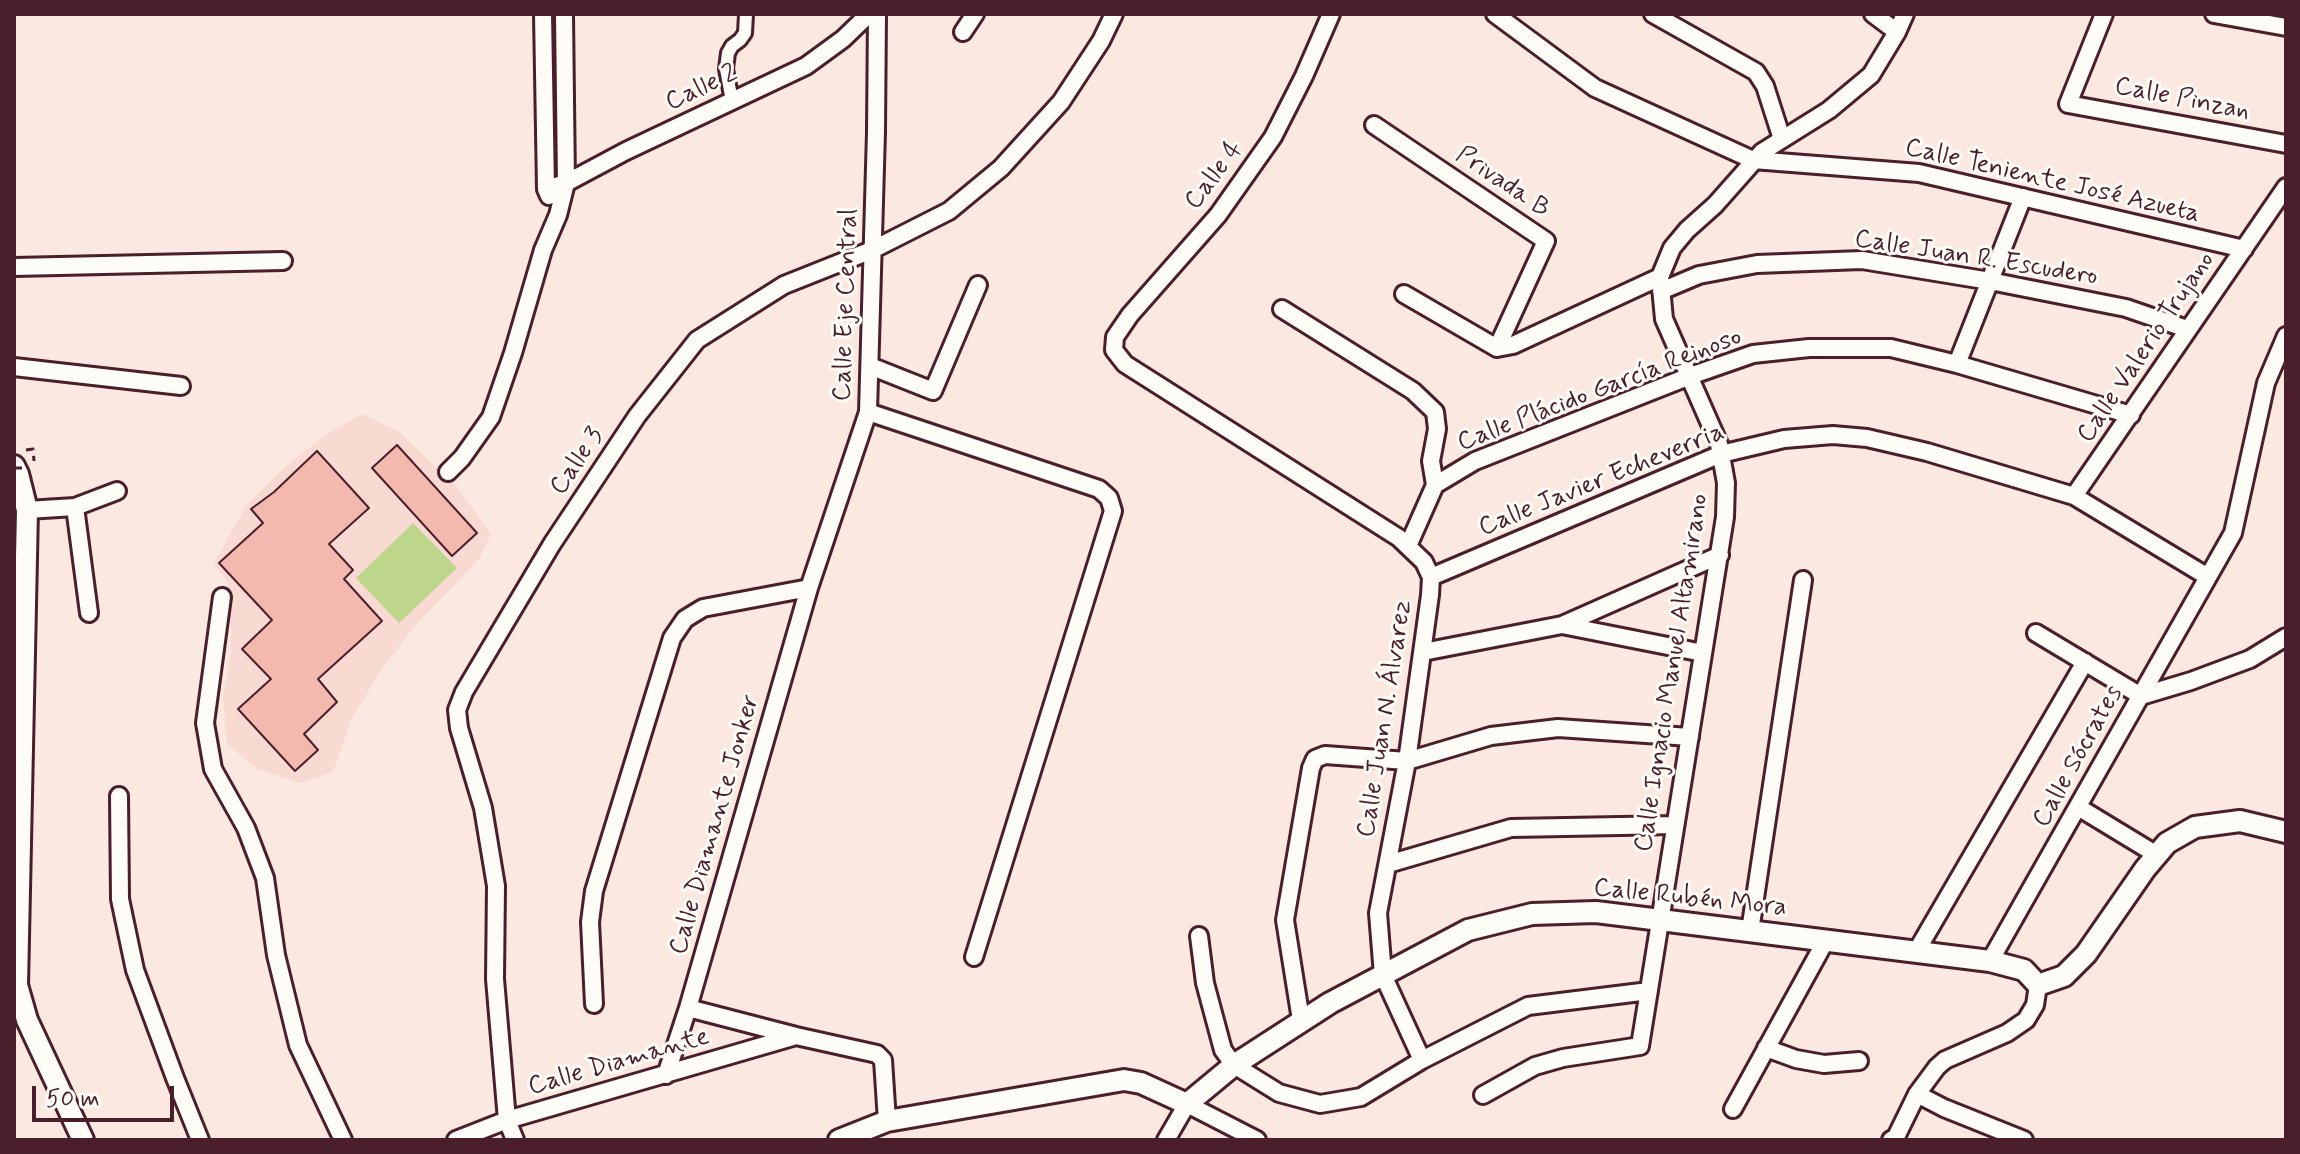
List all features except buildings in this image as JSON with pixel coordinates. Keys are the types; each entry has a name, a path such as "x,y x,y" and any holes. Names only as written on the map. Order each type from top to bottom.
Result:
{"street":[{"path":"543,14 546,189 558,215"},
{"path":"448,472 462,458 491,417 543,250 558,215 566,183 564,14"},
{"path":"732,101 726,69 728,53 745,33 746,14"},
{"name":"Calle 2","path":"546,189 566,183 626,151 806,66 843,39 869,14"},
{"name":"Calle Eje Central","path":"809,588 868,412 877,14"},
{"path":"963,32 975,14"},
{"name":"Calle 3","path":"515,1140 507,1120 495,979 496,886 483,808 459,728 457,710 464,692 552,544 637,416 697,340 784,285 872,250 949,211 1001,168 1061,102 1101,41 1114,14"},
{"name":"Calle 4","path":"1114,350 1115,337 1130,315 1218,215 1273,137 1331,14"},
{"path":"1495,14 1595,88 1753,160"},
{"path":"1653,14 1756,72 1765,86 1782,139"},
{"path":"1873,14 1897,32"},
{"path":"1404,294 1497,348 1513,345 1660,284 1672,248 1715,205 1753,160 1829,110 1871,75 1905,14"},
{"name":"Calle Pinzan","path":"2104,14 2068,104 2286,144"},
{"path":"2214,14 2286,27"},
{"name":"Privada B","path":"1374,125 1546,241 1497,348"},
{"name":"Calle Teniente José Azueta","path":"1753,160 1919,173 2244,249"},
{"name":"Calle Valerio Trujano","path":"2074,496 2286,187"},
{"path":"1957,364 2023,197"},
{"name":"Calle Juan R. Escudero","path":"1660,284 1757,264 1862,260 2126,308 2187,329"},
{"path":"14,267 283,261"},
{"name":"Calle Ignacio Manuel Altamirano","path":"1483,1095 1535,1066 1563,1058 1640,1046 1720,555 1726,483 1719,444 1664,319 1660,284"},
{"path":"870,366 933,391 978,285"},
{"path":"1282,309 1413,391 1435,412 1437,429 1431,461 1435,485 1408,546"},
{"name":"Calle Sócrates","path":"1990,961 2233,533 2266,383 2286,336"},
{"name":"Calle Plácido García Reinoso","path":"1435,485 1475,461 1690,376 1753,354 1809,348 1891,348 2131,415"},
{"name":"Calle Juan N. Álvarez","path":"1114,350 1125,364 1399,538 1424,562 1431,577 1407,761 1378,913 1383,975 1422,1060"},
{"path":"14,367 181,386"},
{"path":"868,412 1099,489 1109,498 1113,511 974,957"},
{"name":"Calle Javier Echeverria","path":"1431,577 1721,454 1784,439 1833,435 1867,438 1927,452 2074,496"},
{"path":"19,467 27,510 17,985 27,1020 83,1140"},
{"path":"27,510 75,507 117,491"},
{"path":"2074,496 2208,577"},
{"path":"75,507 89,613"},
{"path":"1423,652 1562,625 1720,555"},
{"path":"1750,931 1803,580"},
{"path":"594,1004 590,922 594,891 672,638 685,619 703,608 809,588"},
{"name":"Calle Diamante Jonker","path":"666,1075 809,588"},
{"path":"222,597 205,723 213,769 246,828 265,878 276,955 298,1045 343,1140"},
{"path":"1562,625 1703,653"},
{"path":"2036,633 2141,696 2250,659 2286,637"},
{"path":"1916,952 2085,662"},
{"path":"1301,1020 1285,920 1315,759 1325,755 1407,761 1491,736 1558,728 1690,737"},
{"path":"119,796 120,899 135,970 200,1140"},
{"path":"2078,807 2157,855"},
{"path":"1894,1139 1917,1094 1937,1067 1945,1060 2007,1033 2026,1020 2035,1005 2038,985 2064,976 2086,954 2167,843 2195,827 2240,821 2286,832"},
{"path":"1388,864 1511,828 1675,825"},
{"name":"Calle Rubén Mora","path":"1187,1104 1234,1065 1301,1020 1468,930 1532,914 1596,912 1990,961 2024,970 2038,985"},
{"path":"1199,936 1205,983 1223,1050 1234,1065 1279,1093 1320,1104 1361,1097 1422,1060 1528,1006 1649,991"},
{"path":"1733,1109 1826,940"},
{"path":"688,1008 877,1054 883,1060 887,1121"},
{"name":"Calle Diamante","path":"456,1140 507,1120 796,1036"},
{"path":"1766,1048 1796,1059 1824,1064 1859,1061"},
{"path":"840,1140 887,1121 1124,1080 1141,1083 1257,1140"},
{"path":"1917,1094 2024,1140"},
{"path":"1166,1140 1187,1104"}],"shaded area":[{"path":"362,414 398,431 457,487 491,534 479,559 415,626 381,670 351,720 333,772 300,783 257,769 227,744 223,697 231,653 231,596 227,582 214,563 246,506 286,466 324,436"}],"green space":[{"path":"413,523 457,568 399,623 356,578"}]}
